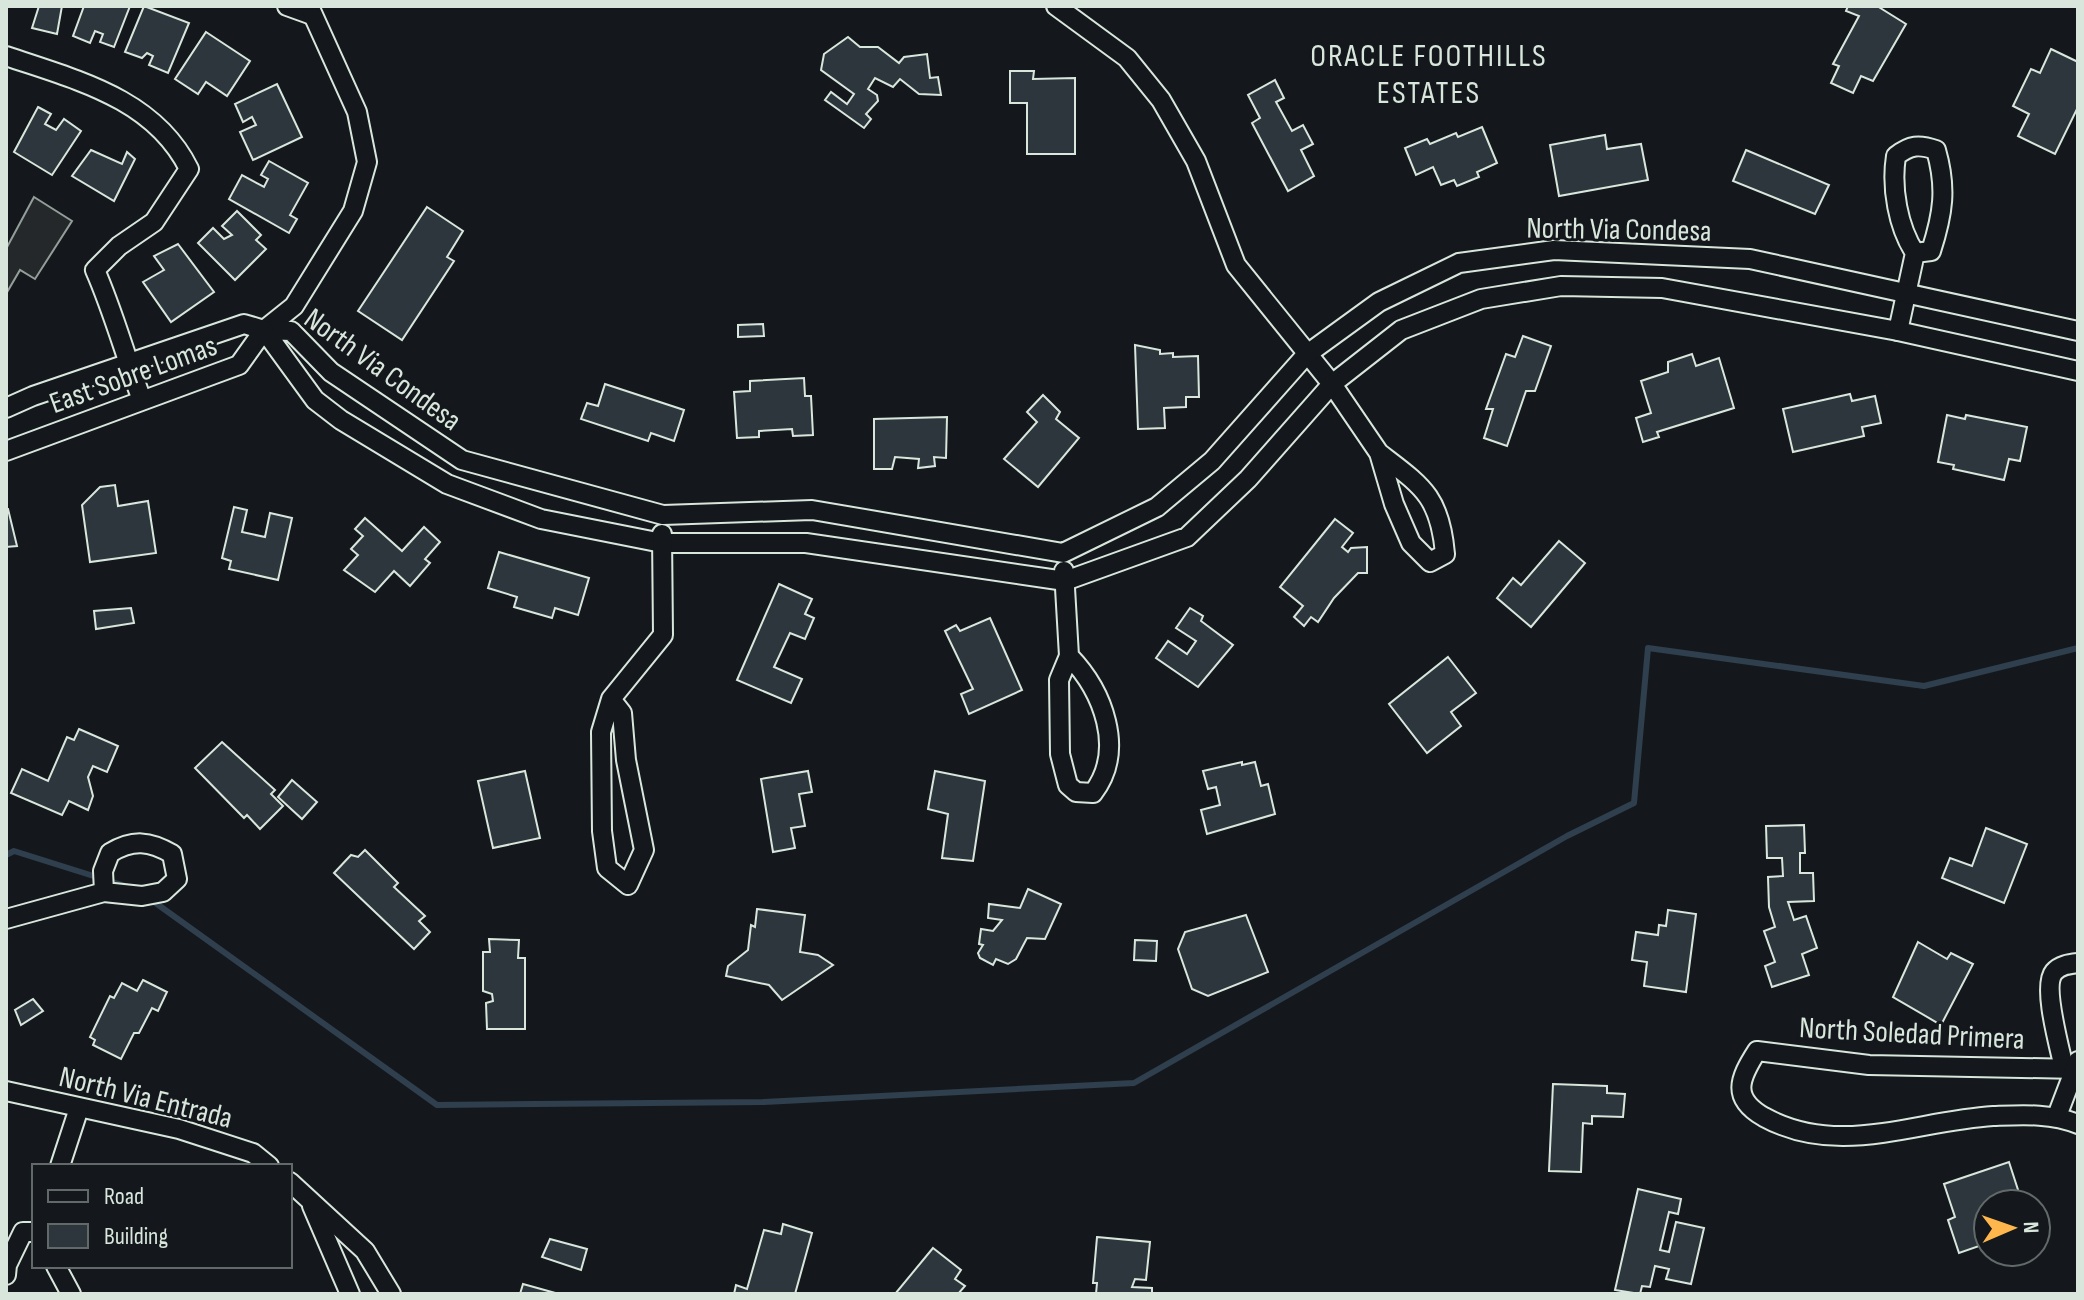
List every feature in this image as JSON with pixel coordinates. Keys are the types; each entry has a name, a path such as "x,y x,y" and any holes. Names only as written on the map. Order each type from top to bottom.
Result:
{"street":[{"name":"East Sobre Lomas","path":"6,451 239,365 264,330 294,306 353,211 367,162 357,112 311,11 287,6"},
{"path":"1056,6 1127,58 1161,100 1196,161 1236,265 1332,384 1379,453 1428,493 1443,525 1445,554 1430,562 1411,543 1394,504 1379,453"},
{"path":"6,56 127,101 164,131 178,147 189,169 154,222 119,246 95,270 118,324 127,363 142,400"},
{"path":"1898,331 1915,253 1903,235 1894,169 1896,156 1908,147 1924,146 1936,150 1945,179 1943,215 1931,251 1915,253"},
{"name":"North Via Condesa","path":"264,330 291,331 331,372 462,460 663,515 812,510 1063,553 1157,507 1212,461 1306,355 1379,302 1459,263 1554,250 1750,259 1907,291 2078,331"},
{"name":"North Via Condesa","path":"264,330 315,400 341,420 447,484 541,519 662,543 806,543 1065,581 1187,537 1248,479 1332,384 1401,330 1481,299 1561,286 1662,288 1898,331 2078,371"},
{"name":"East Sobre Lomas","path":"6,408 244,324 264,330"},
{"path":"611,699 622,713 626,760 644,850 628,885 607,868 602,831 601,732 611,699 663,635 663,515"},
{"path":"1063,553 1069,656 1059,680 1060,754 1068,785 1076,792 1093,793 1106,777 1109,738 1102,704 1083,671 1069,656"},
{"path":"6,919 104,892"},
{"name":"North Soledad Primera","path":"2057,1116 1992,1117 1861,1138 1827,1138 1780,1125 1750,1109 1742,1097 1741,1081 1757,1051 1869,1065 2074,1066 2048,987 2053,973 2066,964 2078,963"},
{"path":"2074,1066 2057,1116 2078,1124"},
{"name":"North Via Entrada","path":"6,1091 179,1129 253,1153 267,1164"},
{"path":"61,1164 79,1108"},
{"path":"292,1184 365,1251 391,1294"},
{"path":"308,1196 350,1294"},
{"path":"6,1275 7,1265 23,1232 32,1232"},
{"path":"57,1268 71,1294"}],"shaded area":[{"path":"34,197 72,221 35,279 20,270 6,294 6,249"}],"building":[{"path":"39,6 62,6 57,34 32,28"},
{"path":"84,6 130,6 114,47 100,42 103,34 95,31 90,43 73,36"},
{"path":"144,6 189,23 168,73 149,65 153,56 147,53 142,58 125,52"},
{"path":"1848,6 1877,6 1906,24 1873,81 1861,76 1853,93 1831,83 1839,66 1833,64 1859,16 1846,11"},
{"path":"206,32 250,61 227,96 206,82 198,94 175,79"},
{"path":"848,37 860,47 878,47 899,63 904,57 927,54 930,78 938,77 941,95 919,94 900,79 893,87 875,78 868,89 877,95 878,101 866,114 871,119 864,128 825,100 831,92 847,104 854,94 821,70 824,54"},
{"path":"2051,49 2078,62 2078,107 2055,154 2018,136 2029,114 2013,106 2031,69 2040,73"},
{"path":"1010,71 1034,71 1033,79 1075,78 1075,154 1027,154 1027,103 1010,103"},
{"path":"1275,80 1284,98 1276,102 1292,131 1303,125 1313,144 1301,150 1314,176 1288,191 1252,123 1260,118 1248,95"},
{"path":"277,84 302,137 253,160 240,132 256,125 252,117 243,122 235,104"},
{"path":"38,107 51,114 45,124 56,130 64,119 81,131 52,175 14,152"},
{"path":"1482,127 1497,163 1477,172 1479,177 1457,186 1454,180 1441,185 1433,167 1416,175 1405,148 1427,139 1430,144 1456,133 1458,137"},
{"path":"1605,135 1607,149 1641,144 1648,180 1559,196 1550,145"},
{"path":"91,150 122,164 127,152 135,159 114,201 72,176"},
{"path":"1746,150 1829,185 1815,214 1733,181"},
{"path":"269,161 308,183 290,215 297,219 289,233 229,199 242,175 264,187 268,179 261,175"},
{"path":"427,207 463,231 447,257 454,261 402,340 358,311"},
{"path":"237,211 261,235 256,240 266,249 235,280 198,243 213,228 224,239 232,235 222,226"},
{"path":"178,244 214,292 171,322 143,282 164,270 154,256"},
{"path":"763,324 764,336 738,337 738,325"},
{"path":"1523,336 1551,346 1535,391 1526,391 1507,446 1484,438 1493,409 1486,409 1506,354 1515,357"},
{"path":"1135,345 1160,350 1160,354 1173,353 1173,357 1198,356 1199,397 1186,397 1186,407 1164,408 1165,428 1138,429"},
{"path":"1692,354 1696,366 1719,358 1734,408 1657,432 1659,437 1643,442 1636,418 1651,413 1641,381 1668,372 1668,362"},
{"path":"804,378 805,396 811,396 813,435 793,436 792,429 759,431 759,437 737,438 734,392 750,391 750,381"},
{"path":"605,384 684,410 674,441 651,433 648,441 581,419 587,403 598,406"},
{"path":"1850,394 1852,401 1875,396 1881,423 1862,427 1864,436 1793,452 1783,409"},
{"path":"1043,395 1060,412 1056,419 1079,438 1038,487 1004,459 1037,422 1027,412"},
{"path":"1947,415 1965,419 1966,415 2027,427 2020,461 2009,459 2004,480 1953,469 1954,465 1938,462"},
{"path":"947,417 946,458 934,457 935,466 918,468 919,459 895,457 892,469 874,469 874,419"},
{"path":"115,485 118,506 148,501 156,553 90,562 82,505 100,487"},
{"path":"234,507 247,510 242,532 265,537 270,513 292,518 278,580 229,569 231,561 222,558"},
{"path":"8,509 17,546 6,547"},
{"path":"365,518 402,551 424,527 440,542 425,559 430,563 410,586 394,571 375,592 344,570 358,555 351,549 363,536 355,529"},
{"path":"1335,519 1353,533 1342,547 1348,552 1351,548 1367,547 1367,573 1358,573 1334,598 1318,622 1311,617 1304,626 1294,617 1303,606 1280,587"},
{"path":"1559,541 1585,563 1531,627 1497,598 1513,578 1521,585"},
{"path":"499,552 589,578 578,615 555,608 552,618 514,607 517,597 488,588"},
{"path":"779,584 812,599 805,614 814,618 805,639 790,633 774,667 802,679 791,703 737,680"},
{"path":"131,608 134,623 96,629 94,611"},
{"path":"1190,608 1203,616 1201,621 1233,645 1198,687 1156,658 1168,641 1187,654 1196,641 1176,628"},
{"path":"990,618 1022,690 969,714 961,694 973,689 945,631 956,625 960,631"},
{"path":"1448,657 1476,693 1451,712 1461,726 1427,753 1389,704"},
{"path":"79,729 118,746 107,772 93,766 88,777 93,796 88,810 69,801 62,815 11,793 22,769 48,781 67,737 74,740"},
{"path":"222,742 275,790 271,794 283,806 260,829 247,815 244,818 195,768"},
{"path":"1242,762 1242,765 1255,762 1261,786 1268,784 1275,814 1207,834 1201,810 1220,805 1216,787 1208,789 1203,771"},
{"path":"525,771 540,838 493,848 478,781"},
{"path":"808,771 812,792 799,794 805,826 791,828 795,848 773,852 761,779"},
{"path":"935,771 985,781 973,861 942,858 948,814 928,809"},
{"path":"292,780 317,802 302,819 278,797"},
{"path":"1804,825 1805,853 1800,853 1800,873 1813,873 1814,901 1788,902 1794,920 1806,916 1817,948 1802,954 1809,975 1772,987 1765,966 1775,962 1764,931 1775,927 1769,907 1768,877 1783,876 1782,858 1767,858 1766,826"},
{"path":"1986,828 2027,844 2004,903 1942,878 1950,858 1972,866"},
{"path":"365,850 398,883 394,887 425,916 419,921 430,932 414,949 334,873 351,855 358,857"},
{"path":"1028,889 1061,904 1045,939 1027,938 1016,959 1008,964 996,959 993,965 980,958 978,953 983,945 979,944 981,929 993,931 1002,920 988,918 989,904 1020,908"},
{"path":"757,909 805,915 800,952 818,955 833,965 782,1000 769,985 726,976 728,966 748,950 751,925 755,927"},
{"path":"1668,910 1696,914 1686,992 1644,986 1647,962 1632,960 1636,932 1658,935 1659,925 1666,926"},
{"path":"1246,915 1268,972 1208,996 1192,989 1178,949 1185,932"},
{"path":"489,939 519,940 518,958 525,958 525,1029 487,1029 486,1003 493,1001 492,994 483,991 483,952 490,952"},
{"path":"1135,940 1157,941 1156,961 1134,960"},
{"path":"1918,942 1947,959 1951,953 1973,964 1941,1025 1893,997"},
{"path":"143,980 167,992 158,1011 152,1008 121,1059 93,1045 95,1040 90,1037 110,996 114,998 122,983 137,991"},
{"path":"33,999 43,1011 21,1025 15,1010"},
{"path":"1553,1084 1607,1086 1607,1093 1625,1094 1623,1117 1592,1116 1592,1124 1583,1123 1581,1172 1549,1171"},
{"path":"2009,1162 2017,1188 1972,1188 1972,1248 1959,1253 1948,1220 1955,1217 1944,1184"},
{"path":"1638,1189 1681,1199 1678,1214 1669,1212 1660,1250 1669,1252 1676,1222 1704,1228 1691,1284 1666,1279 1669,1269 1655,1266 1650,1287 1642,1286 1640,1294 1615,1290"},
{"path":"783,1224 812,1233 795,1294 734,1294 736,1285 747,1289 764,1230 781,1234"},
{"path":"1097,1237 1150,1242 1146,1280 1135,1279 1132,1287 1152,1288 1152,1294 1096,1294 1097,1283 1093,1283"},
{"path":"550,1239 587,1249 581,1270 542,1257"},
{"path":"933,1248 961,1270 955,1279 965,1286 958,1294 895,1294"},
{"path":"523,1284 559,1294 520,1294"}],"waterway":[{"path":"150,899 437,1105 764,1102 1134,1083 1567,836 1634,803 1648,648 1924,686 2078,648"},
{"path":"6,855 14,851 138,890"}],"district":[{"name":"ORACLE FOOTHILLS ESTATES","path":"1429,74"}]}
